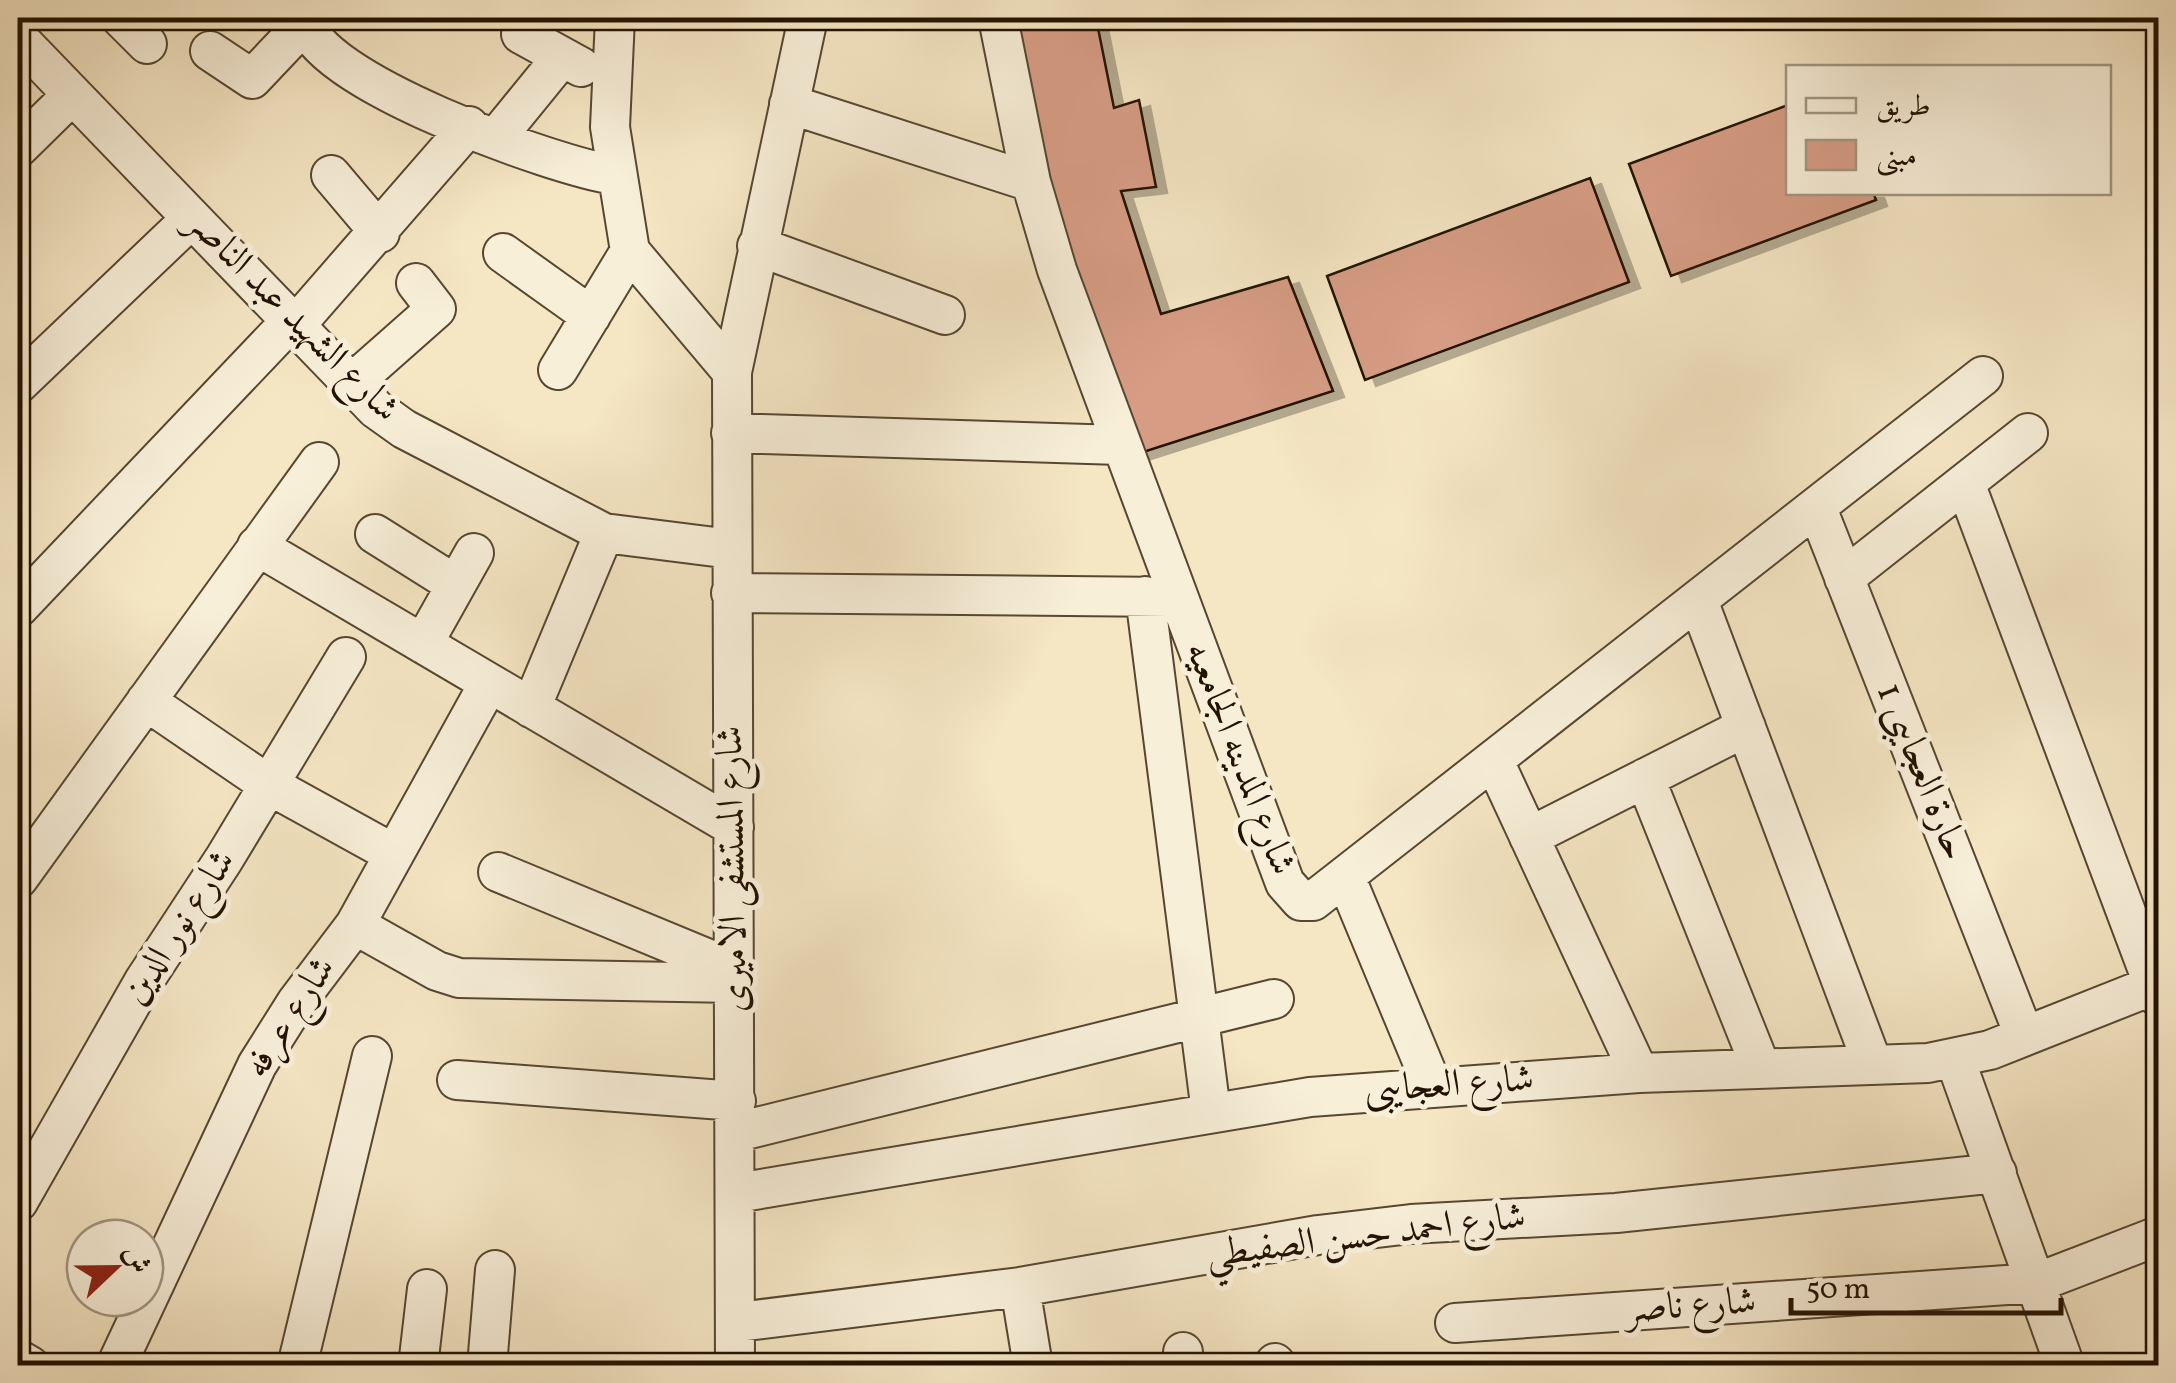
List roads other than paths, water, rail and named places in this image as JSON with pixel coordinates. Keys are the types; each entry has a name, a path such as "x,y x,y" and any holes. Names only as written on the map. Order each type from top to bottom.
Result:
{"street":[{"path":"615,18 608,81 615,175 630,251 732,372"},
{"name":"شارع المستشفى الاميرى","path":"735,1366 738,1322 730,549 732,372 808,18"},
{"name":"شارع المدينه الجامعيه","path":"998,18 1031,182 1056,270 1120,445 1162,597 1291,894 1301,901 1313,901 1983,376"},
{"path":"210,51 252,79 305,20 312,40 341,67 538,157 615,175"},
{"path":"522,34 608,81"},
{"name":"شارع الشهيد عبد الناصر","path":"18,38 350,385 404,429 604,533 730,549"},
{"path":"18,608 380,233 562,57"},
{"path":"18,148 72,96"},
{"path":"789,104 1031,182"},
{"path":"331,175 380,233"},
{"path":"18,384 191,219"},
{"path":"757,246 945,315"},
{"path":"558,370 630,251"},
{"path":"502,253 591,316"},
{"path":"350,385 436,309 416,283"},
{"path":"731,433 1120,445"},
{"path":"1844,578 2028,433"},
{"path":"18,878 319,462"},
{"path":"1965,483 2156,991"},
{"name":"حارة العجايبى 1","path":"1817,508 2024,1035"},
{"path":"531,708 604,533"},
{"path":"374,534 465,569 422,644"},
{"path":"257,546 734,827"},
{"path":"731,593 1162,597 1197,1018 1211,1112"},
{"path":"1698,602 1873,1065"},
{"name":"شارع نور الدين","path":"18,1202 144,980 270,785 346,657"},
{"name":"شارع عرفه","path":"116,1366 257,1066 296,1003 355,925 489,683"},
{"path":"146,701 270,785 394,854"},
{"path":"1529,837 1746,727"},
{"path":"1494,761 1639,1073"},
{"path":"1645,778 1761,1068"},
{"path":"498,872 735,976"},
{"path":"1345,876 1432,1085"},
{"path":"355,925 437,971 459,978 735,976"},
{"name":"شارع العجايبى","path":"737,1193 1211,1112 1432,1085 1955,1059 2156,991"},
{"path":"457,1080 736,1116 1274,1000"},
{"path":"296,1366 372,1056"},
{"path":"1955,1059 2065,1366"},
{"name":"شارع احمد حسن الصفيطي","path":"738,1322 1020,1287 1318,1235 1411,1224 1616,1213 1997,1173"},
{"name":"شارع ناصر","path":"1455,1324 2036,1283 2158,1236"},
{"path":"487,1366 495,1270"},
{"path":"1020,1287 1032,1366"},
{"path":"418,1366 427,1288"},
{"path":"18,1359 30,1366"}]}
